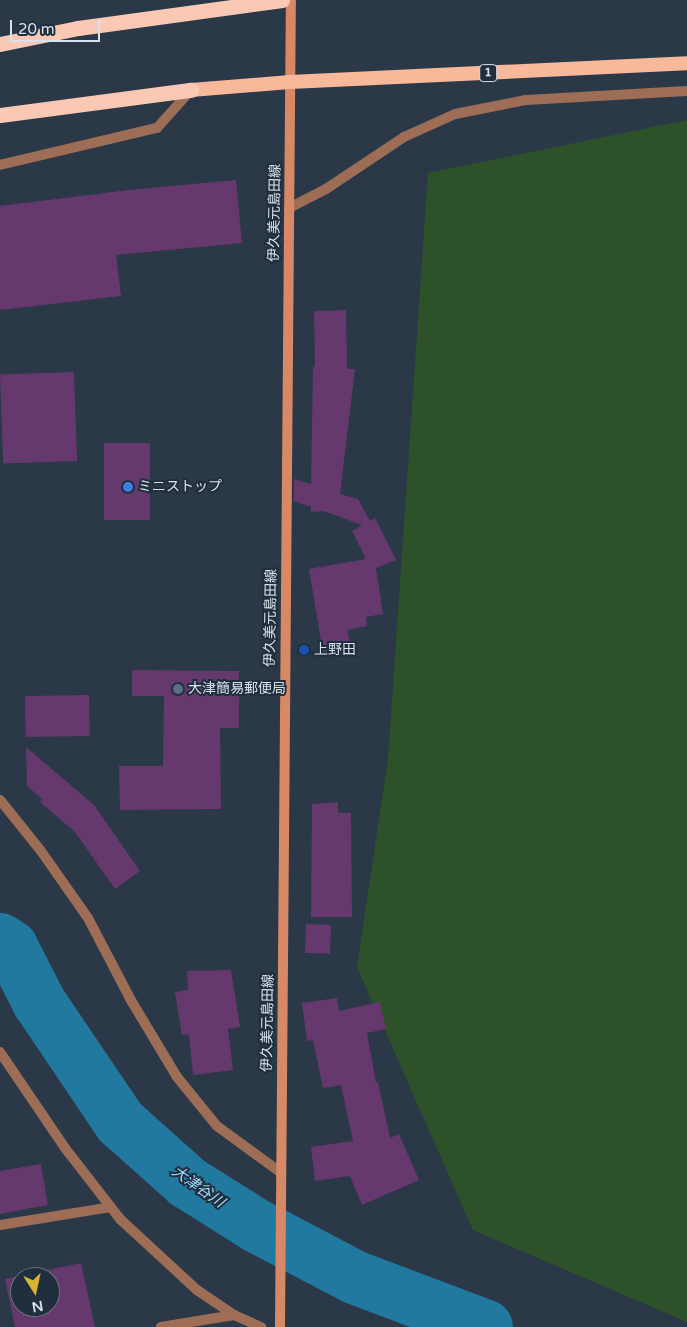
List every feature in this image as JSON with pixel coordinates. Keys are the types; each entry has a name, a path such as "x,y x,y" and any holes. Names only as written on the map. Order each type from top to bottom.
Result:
{"highway":[{"path":"0,44 78,28 282,0"},
{"name":"1","path":"0,115 191,90 290,82 687,63"}],"main road":[{"name":"伊久美元島田線","path":"280,1327 291,0"}],"street":[{"path":"0,165 157,128 191,90"},
{"path":"289,208 326,189 404,137 455,114 526,100 687,91"},
{"path":"0,800 42,851 88,918 132,1002 177,1077 216,1126 280,1172"},
{"path":"0,1052 65,1148 120,1219 197,1290 234,1315 261,1327"},
{"path":"0,1225 111,1207"},
{"path":"161,1327 234,1315"}],"green space":[{"path":"687,120 687,1322 473,1230 357,967 388,759 428,173"}],"building":[{"path":"236,180 242,243 116,255 121,296 0,310 0,206 129,190"},
{"path":"346,310 347,369 355,369 340,494 358,499 370,521 375,518 396,560 376,568 383,614 366,617 367,626 347,630 350,642 345,643 346,649 323,653 309,569 366,559 352,531 362,525 324,511 311,512 311,507 294,501 294,479 311,484 313,367 315,367 314,311"},
{"path":"74,372 77,461 3,464 0,375"},
{"path":"104,443 150,443 150,520 104,520"},
{"path":"132,670 239,671 239,728 220,728 221,809 120,810 119,766 163,766 164,696 132,696"},
{"path":"89,695 90,736 26,737 25,696"},
{"path":"26,747 94,805 140,871 115,889 75,832 40,802 42,799 27,786"},
{"path":"338,802 338,813 351,813 352,917 311,917 312,804"},
{"path":"306,924 331,925 330,954 305,953"},
{"path":"231,970 240,1027 228,1029 233,1070 193,1075 189,1034 182,1035 175,992 188,990 187,971"},
{"path":"337,998 339,1011 380,1002 386,1029 367,1033 376,1083 378,1082 390,1138 399,1134 419,1180 362,1205 350,1176 315,1181 311,1147 353,1141 341,1085 323,1088 313,1040 307,1041 302,1003"},
{"path":"41,1164 48,1205 0,1214 0,1171"},
{"path":"81,1263 95,1327 15,1327 13,1317 60,1317 60,1267"},
{"path":"10,1278 10,1303 5,1279"}],"waterway":[{"name":"大津谷川","path":"0,940 11,947 39,1002 120,1122 187,1182 257,1226 354,1277 486,1327"}],"place":[{"name":"ミニストップ","path":"128,487"},
{"name":"上野田","path":"304,650"},
{"name":"大津簡易郵便局","path":"178,689"}]}
